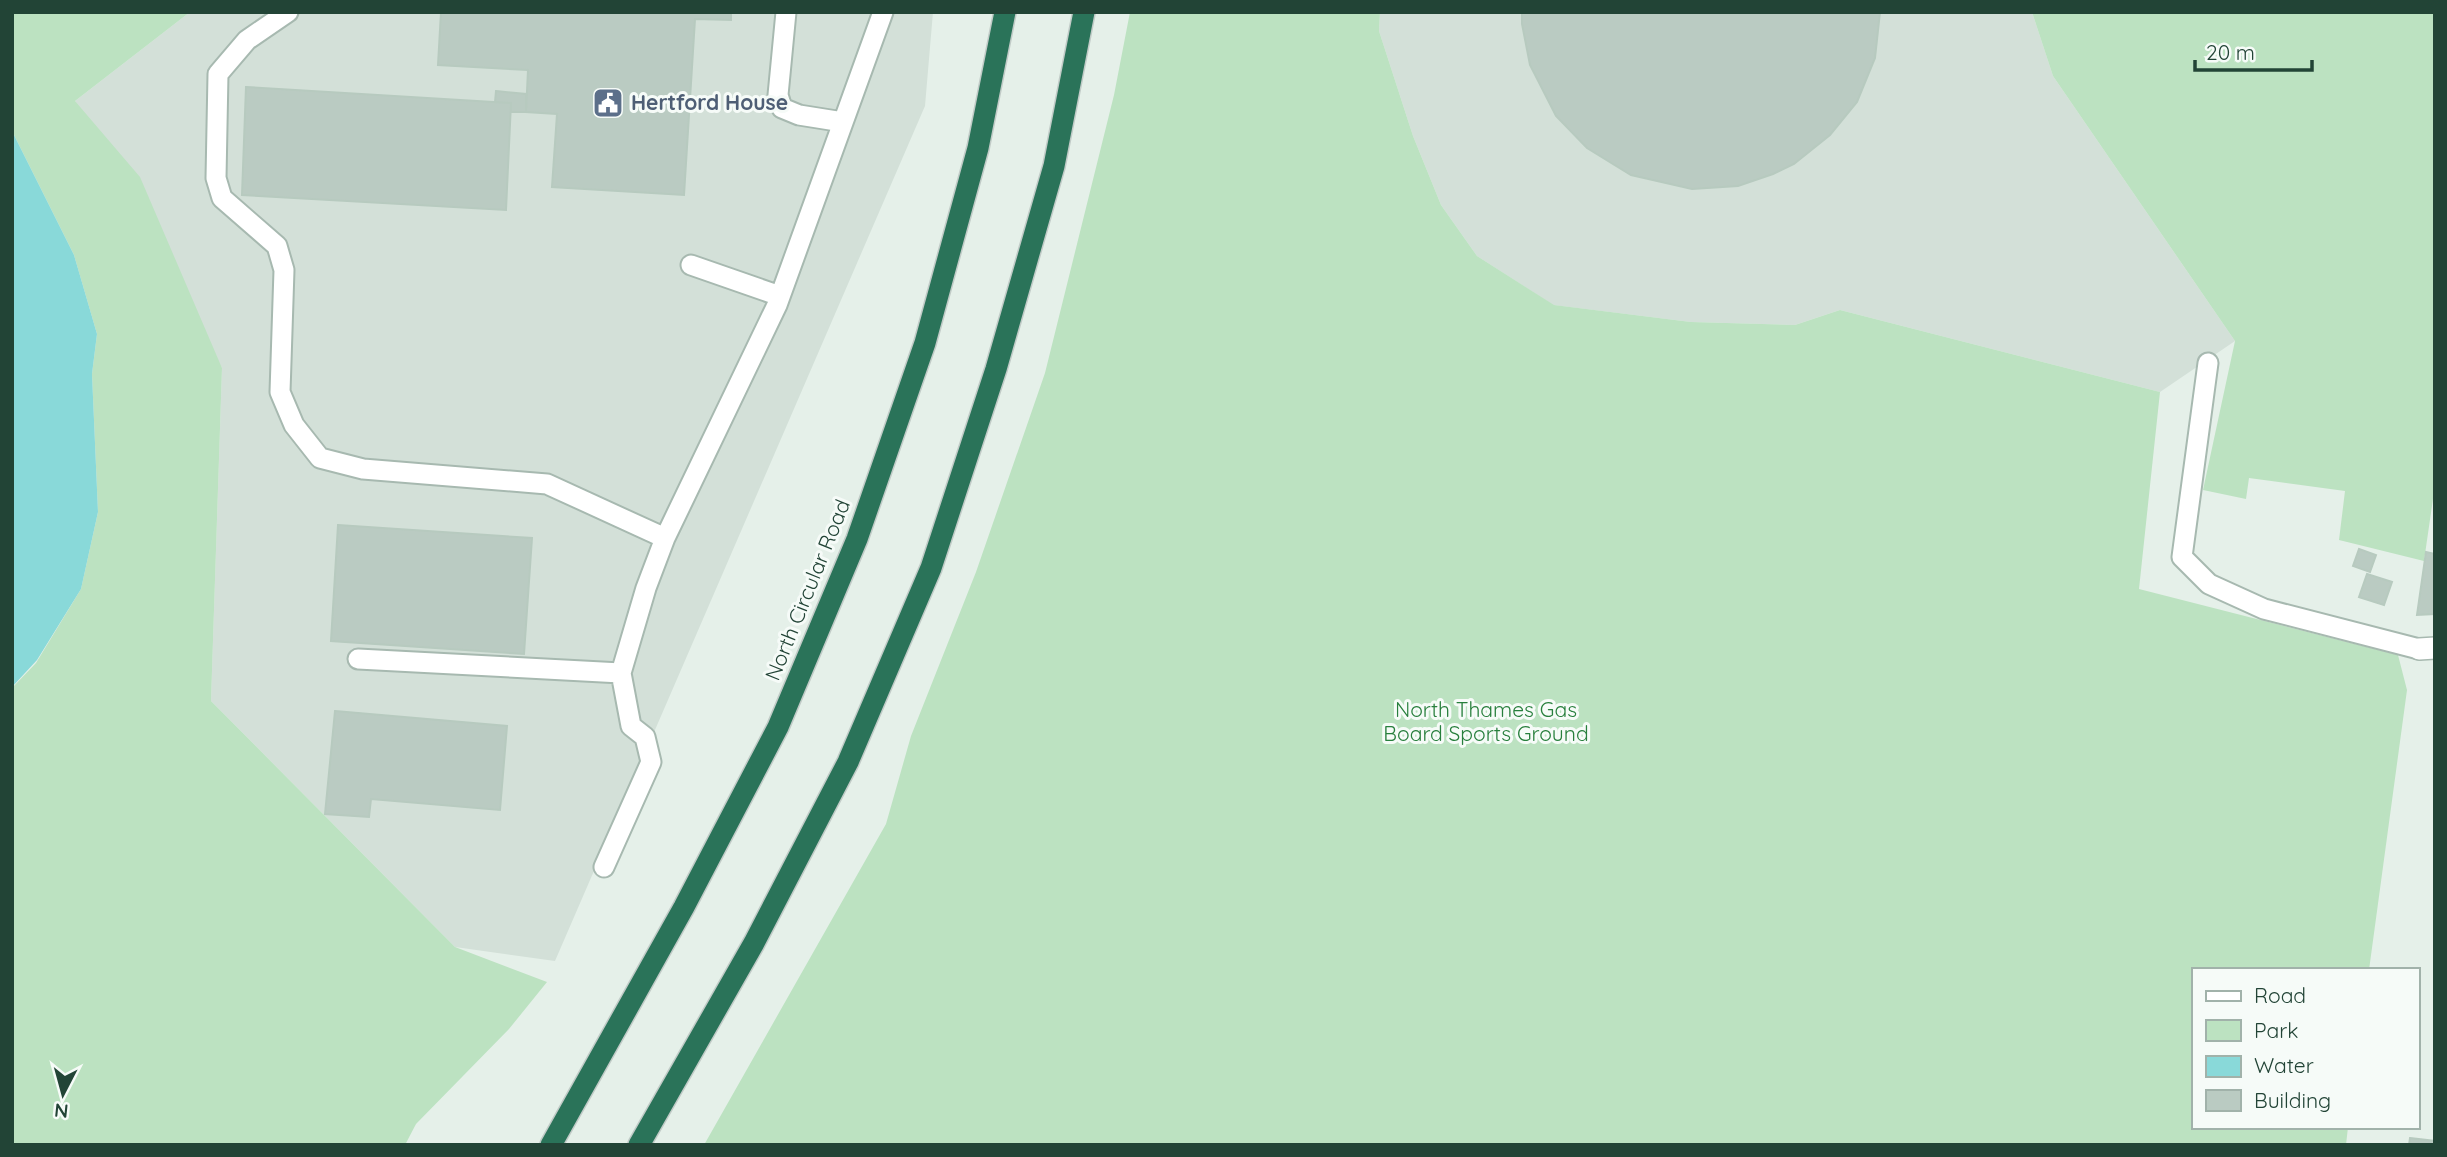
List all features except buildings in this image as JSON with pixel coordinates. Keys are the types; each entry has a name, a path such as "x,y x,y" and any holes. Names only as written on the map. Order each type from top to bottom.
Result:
{"highway":[{"name":"North Circular Road","path":"551,1145 684,907 794,691 857,539 925,343 978,148 1004,12"},
{"path":"639,1145 754,943 848,762 931,568 996,369 1054,166 1084,12"}],"lane":[{"path":"288,12 247,40 219,75 216,178 222,198 277,246 284,270 280,392 294,425 320,458 363,469 547,484 665,538"},
{"path":"786,12 778,95 782,108 799,115 843,122"},
{"path":"604,867 650,762 645,737 631,726 621,673 642,598 665,538 780,296 883,12"},
{"path":"691,265 780,296"},
{"path":"2208,363 2182,557 2209,584 2264,608 2427,649"},
{"path":"358,659 621,673"}],"shaded area":[{"path":"190,12 933,12 925,106 555,961 455,947 211,701 222,368 75,101"},
{"path":"1380,12 2032,12 2053,76 2235,341 2160,392 1840,310 1795,325 1691,322 1553,305 1477,256 1441,205 1413,136 1379,31"}],"green space":[{"path":"12,12 190,12 75,101 140,177 222,368 211,701 455,947 547,982 509,1029 416,1124 405,1145 12,1145 12,688 36,663 81,589 98,512 92,374 97,334 74,255 12,131"},
{"name":"North Thames Gas Board Sports Ground","path":"1130,12 1380,12 1379,31 1413,136 1441,205 1477,256 1554,305 1691,322 1795,325 1840,310 2160,392 2139,589 2398,655 2407,690 2369,968 2192,968 2192,1129 2348,1129 2346,1145 704,1145 886,824 911,736 976,572 1045,373 1114,95"},
{"path":"2032,12 2435,12 2435,485 2424,561 2339,540 2345,491 2249,478 2246,499 2203,490 2235,341 2053,76"}],"water":[{"path":"12,131 74,255 97,334 92,374 98,512 81,589 37,660 12,687"}],"place":[{"name":"Hertford House","path":"608,103"}]}
